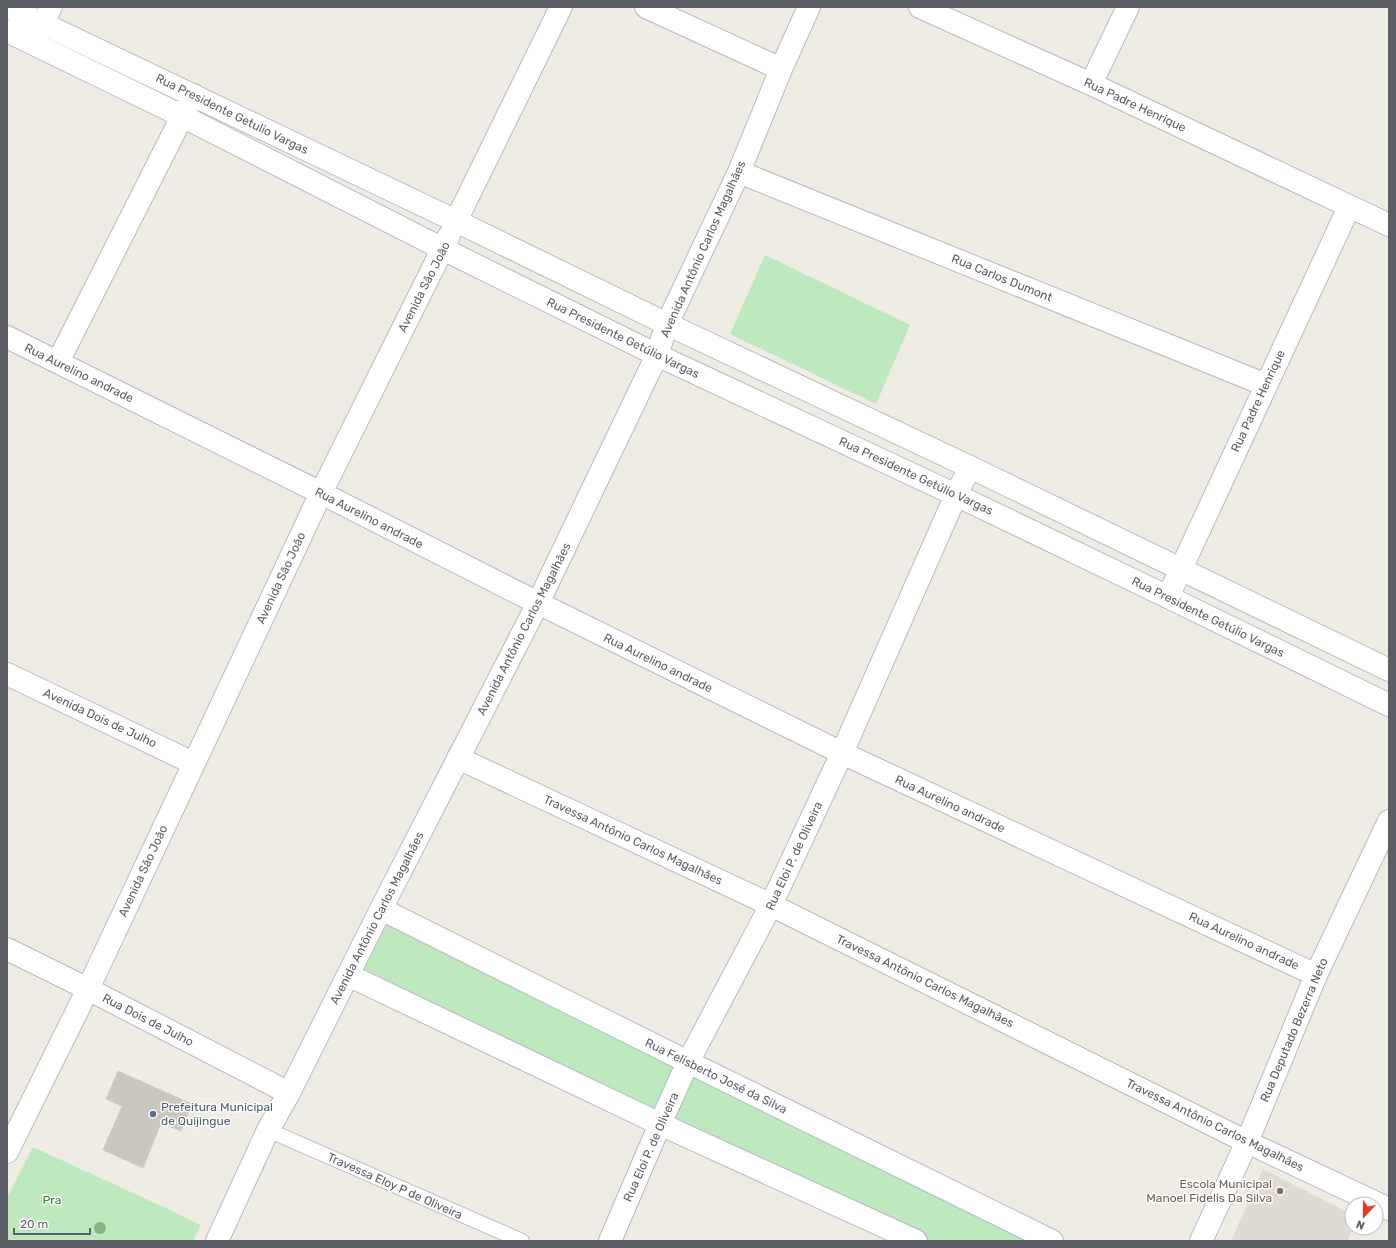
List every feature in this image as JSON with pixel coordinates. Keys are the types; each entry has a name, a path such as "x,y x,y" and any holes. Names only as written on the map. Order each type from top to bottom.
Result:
{"street":[{"name":"Rua Presidente Getulio Vargas","path":"8,7 47,15 193,95 456,221"},
{"name":"Avenida São João","path":"7,1152 88,989 321,493 561,7"},
{"path":"646,7 781,69"},
{"name":"Avenida Antônio Carlos Magalhães","path":"217,1241 268,1130 289,1093 381,909 538,603 657,355 667,324 739,172 781,69 810,7"},
{"name":"Rua Padre Henrique","path":"920,7 1091,84 1389,225"},
{"path":"1091,84 1128,7"},
{"path":"33,42 47,15"},
{"name":"Rua Presidente Getulio Vargas","path":"7,30 182,116 442,249"},
{"path":"58,362 193,95"},
{"name":"Rua Carlos Dumont","path":"739,172 1266,385"},
{"name":"Rua Padre Henrique","path":"1168,597 1349,207"},
{"path":"456,221 667,324 1389,670"},
{"name":"Rua Presidente Getúlio Vargas","path":"442,249 657,355 956,495 1389,705"},
{"name":"Rua Aurelino andrade","path":"7,337 538,603 842,753 1316,975"},
{"name":"Rua Eloi P. de Oliveira","path":"610,1241 688,1062 771,905 842,753 956,495 970,468"},
{"name":"Avenida Dois de Julho","path":"7,674 193,763"},
{"name":"Travessa Antônio Carlos Magalhães","path":"458,758 771,905 1247,1142 1389,1209"},
{"name":"Rua Deputado Bezerra Neto","path":"1201,1241 1247,1142 1316,975 1389,821"},
{"name":"Rua Felisberto José da Silva","path":"381,909 1052,1241"},
{"name":"Rua Dois de Julho","path":"7,949 88,989 289,1093"},
{"path":"348,975 660,1124 916,1241"}],"lane":[{"name":"Travessa Eloy P de Oliveira","path":"268,1130 522,1241"}],"shaded area":[{"name":"Escola Municipal Manoel Fidelis Da Silva","path":"1263,1169 1344,1210 1344,1236 1350,1236 1348,1241 1231,1241"}],"green space":[{"path":"765,255 910,325 876,404 730,334"},
{"path":"381,909 1052,1241 916,1241 348,975"},
{"name":"Pra","path":"33,1147 201,1225 193,1241 7,1241 7,1198"}],"building":[{"name":"Prefeitura Municipal de Quijingue","path":"118,1071 192,1104 181,1131 161,1123 143,1168 103,1150 122,1106 106,1099"}],"place":[{"name":"Prefeitura Municipal de Quijingue","path":"153,1114"},
{"name":"Escola Municipal Manoel Fidelis Da Silva","path":"1280,1191"}]}
